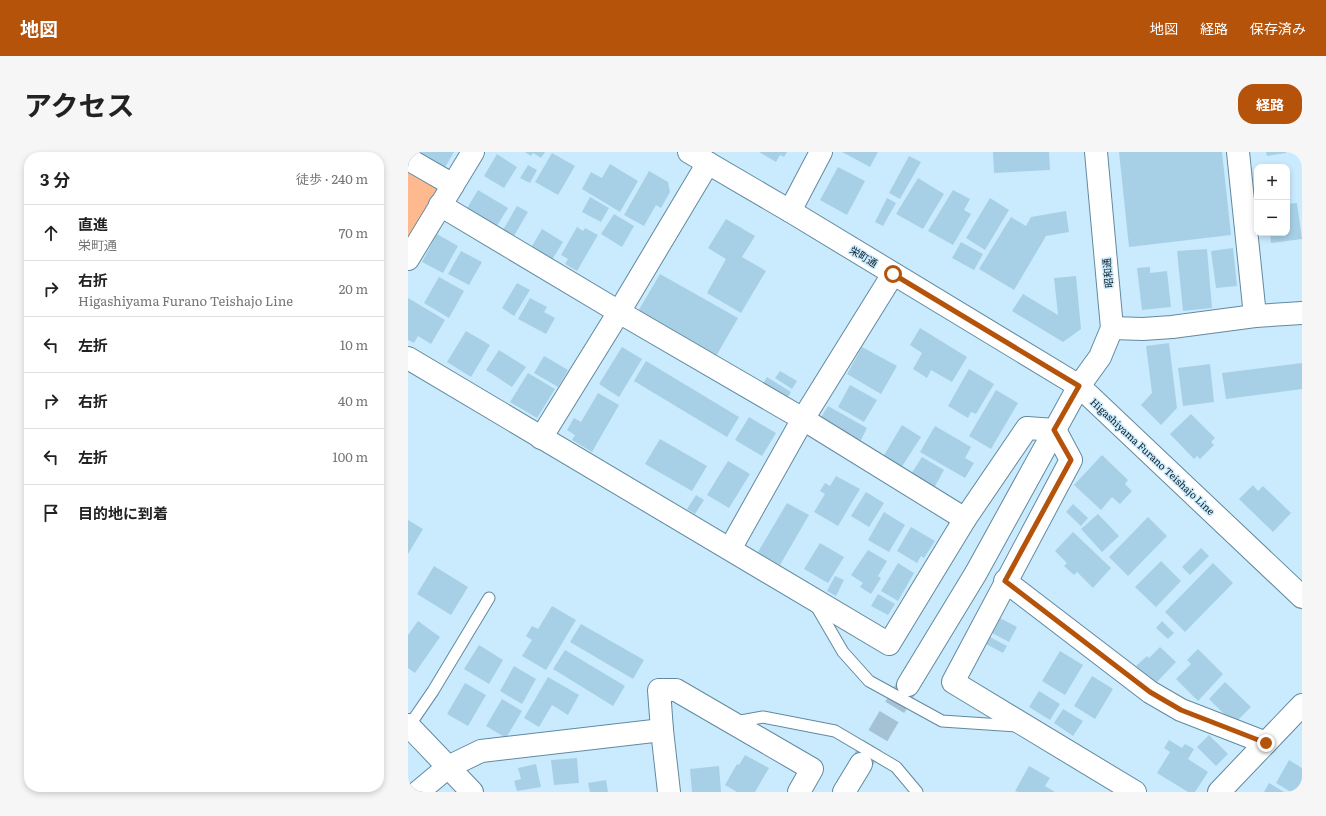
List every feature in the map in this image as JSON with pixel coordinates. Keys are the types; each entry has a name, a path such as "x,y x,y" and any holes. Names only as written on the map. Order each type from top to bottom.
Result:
{"street":[{"path":"408,259 473,152"},
{"name":"栄町通","path":"689,152 790,211 1079,386"},
{"path":"790,211 821,152"},
{"name":"昭和通","path":"1079,386 1100,357 1112,328 1096,152"},
{"path":"1238,152 1255,316"},
{"path":"408,159 453,185"},
{"path":"541,438 619,312 708,163"},
{"path":"440,205 619,312 803,419 965,519"},
{"path":"730,548 803,419 893,274"},
{"path":"1112,328 1143,329 1255,316 1302,313"},
{"path":"408,358 541,438 730,548 888,644 965,519 1027,428 1054,430"},
{"path":"908,685 976,573 1079,386"},
{"name":"Higashiyama Furano Teishajo Line","path":"1079,386 1302,597"},
{"path":"1054,430 1071,460 1005,581 953,682 1135,792"},
{"path":"1005,581 1150,692 1181,710 1266,743"},
{"path":"669,792 659,690 676,690 812,769 799,792"},
{"path":"1219,792 1302,705"},
{"path":"408,726 472,792"},
{"path":"418,792 448,767 481,751 662,730"},
{"path":"844,792 861,764"}],"lane":[{"path":"810,597 843,652 869,681 942,721 1026,727"},
{"path":"408,726 433,691 489,598"},
{"path":"732,722 763,717 835,731 896,767 917,792"}],"shaded area":[{"path":"408,169 440,188 408,239"}],"building":[{"path":"417,152 454,152 443,171"},
{"path":"525,152 545,152 541,158 533,153 531,156"},
{"path":"759,152 787,152 784,157 780,155 776,162"},
{"path":"842,152 878,152 870,167"},
{"path":"993,152 1049,152 1050,170 994,173"},
{"path":"1119,152 1222,152 1231,235 1129,247"},
{"path":"1266,152 1286,152 1286,153 1267,156"},
{"path":"552,153 575,166 558,195 535,182"},
{"path":"497,154 517,167 504,188 484,176"},
{"path":"909,156 921,162 900,199 889,193"},
{"path":"610,164 638,181 620,212 582,189 591,172 602,178"},
{"path":"528,165 537,170 530,183 520,178"},
{"path":"838,167 865,181 847,215 820,200"},
{"path":"649,171 668,182 670,192 661,208 656,205 644,226 624,215"},
{"path":"918,178 944,194 923,229 896,214"},
{"path":"478,190 508,208 495,229 463,215"},
{"path":"953,190 970,199 964,210 971,214 953,245 928,231"},
{"path":"590,197 609,208 601,222 582,212"},
{"path":"887,198 896,203 883,226 875,222"},
{"path":"990,198 1009,210 985,250 966,238"},
{"path":"1297,203 1302,239 1271,243 1270,236 1290,236 1290,204"},
{"path":"517,206 528,212 511,241 500,235"},
{"path":"1066,211 1069,232 1046,236 1014,290 979,269 1011,217 1026,226 1031,217"},
{"path":"614,214 634,226 622,247 601,234"},
{"path":"726,219 755,236 742,257 766,271 741,313 707,293 726,259 708,248"},
{"path":"577,227 583,231 585,228 598,235 577,271 565,264 568,259 561,255"},
{"path":"542,229 563,242 550,263 529,251"},
{"path":"437,234 458,246 443,273 422,262"},
{"path":"961,242 983,254 974,270 952,258"},
{"path":"1233,248 1237,286 1216,288 1211,251"},
{"path":"1207,249 1212,308 1183,311 1177,251"},
{"path":"461,251 482,262 469,285 448,274"},
{"path":"1150,267 1150,273 1167,271 1171,307 1142,310 1137,268"},
{"path":"660,274 738,318 715,358 637,313"},
{"path":"1076,276 1081,329 1063,342 1012,311 1023,294 1058,315 1054,278"},
{"path":"439,277 464,291 449,318 424,303"},
{"path":"517,283 530,290 514,316 502,308"},
{"path":"408,298 445,320 431,344 418,336 414,343 408,340"},
{"path":"530,298 547,307 544,312 555,318 546,334 518,319"},
{"path":"920,328 967,357 952,382 931,370 927,378 913,369 922,353 910,345"},
{"path":"466,331 490,345 471,377 447,362"},
{"path":"1169,343 1177,408 1161,425 1141,405 1152,393 1146,346"},
{"path":"622,347 642,359 619,397 599,384"},
{"path":"862,347 897,366 881,394 847,374"},
{"path":"499,350 526,367 512,387 486,370"},
{"path":"544,356 568,370 558,387 534,373"},
{"path":"646,361 739,417 727,437 634,381"},
{"path":"1302,363 1302,389 1226,399 1222,373"},
{"path":"1210,364 1214,402 1183,406 1178,368"},
{"path":"969,369 994,384 976,414 971,412 968,418 948,406"},
{"path":"780,371 797,381 792,389 775,378"},
{"path":"528,373 555,389 537,418 510,402"},
{"path":"767,377 791,392 786,400 762,385"},
{"path":"850,385 877,400 864,422 838,407"},
{"path":"996,390 1018,403 991,449 969,436"},
{"path":"598,393 619,405 592,452 572,440 575,435 567,430 574,418 581,422"},
{"path":"828,406 867,428 859,444 819,421"},
{"path":"1191,414 1215,438 1211,442 1214,445 1200,459 1197,456 1194,459 1170,434"},
{"path":"749,417 776,433 762,456 735,440"},
{"path":"902,425 921,437 901,468 883,457"},
{"path":"935,426 971,447 965,458 974,463 965,478 920,452"},
{"path":"660,439 707,466 692,491 645,464"},
{"path":"1102,455 1128,480 1125,484 1132,491 1120,504 1112,497 1101,510 1074,485"},
{"path":"922,457 944,470 934,488 911,474"},
{"path":"728,461 750,474 729,508 707,495"},
{"path":"836,476 860,489 838,526 814,512 825,494 820,491 825,483 830,486"},
{"path":"1253,485 1258,491 1263,486 1291,513 1273,532 1239,499"},
{"path":"866,492 884,503 869,527 851,516"},
{"path":"696,495 704,500 695,514 687,509"},
{"path":"787,503 809,515 780,565 758,552"},
{"path":"1073,504 1088,518 1081,526 1066,512"},
{"path":"884,512 905,525 889,552 868,540"},
{"path":"1098,514 1119,536 1102,552 1081,529"},
{"path":"1148,517 1167,536 1128,576 1109,557"},
{"path":"408,520 423,529 408,554"},
{"path":"911,527 935,541 924,558 921,556 917,563 897,551"},
{"path":"1073,532 1111,568 1093,588 1077,572 1074,575 1064,566 1067,563 1055,551"},
{"path":"820,543 844,557 828,583 804,569"},
{"path":"1201,548 1209,556 1190,575 1182,567"},
{"path":"868,550 887,561 878,576 881,578 871,594 860,587 863,583 851,575"},
{"path":"1161,561 1181,581 1156,607 1135,587"},
{"path":"898,563 914,573 898,601 881,591"},
{"path":"1213,563 1233,583 1185,632 1165,612"},
{"path":"434,566 468,587 451,615 417,594"},
{"path":"835,576 844,580 836,596 827,591"},
{"path":"878,594 895,604 888,615 871,606"},
{"path":"552,606 576,620 546,670 522,656 532,640 526,636 532,626 538,629"},
{"path":"1000,618 1017,627 1009,642 992,633"},
{"path":"418,621 440,637 415,673 408,668 408,635"},
{"path":"1162,621 1174,633 1168,639 1156,628"},
{"path":"581,624 644,660 633,679 570,642"},
{"path":"990,637 1007,646 1003,653 986,644"},
{"path":"479,645 503,660 489,684 464,669"},
{"path":"1160,647 1176,662 1155,684 1136,666 1147,656 1149,658"},
{"path":"1198,649 1223,674 1198,701 1176,679 1191,664 1187,660"},
{"path":"565,650 625,686 613,706 553,669"},
{"path":"1060,651 1083,665 1065,695 1042,681"},
{"path":"514,666 536,679 522,704 500,691"},
{"path":"1092,676 1113,689 1095,719 1074,706"},
{"path":"548,677 579,695 568,715 552,705 539,727 524,718"},
{"path":"1225,682 1251,707 1234,724 1209,699"},
{"path":"465,683 486,695 468,726 447,714"},
{"path":"1039,691 1060,704 1050,720 1029,707"},
{"path":"502,699 522,711 506,738 486,726"},
{"path":"1063,709 1083,721 1073,736 1054,723"},
{"path":"1209,735 1228,754 1216,766 1197,747"},
{"path":"1169,740 1182,748 1185,744 1194,749 1188,759 1208,772 1195,792 1188,792 1157,773 1170,752 1164,748"},
{"path":"745,755 769,768 755,792 737,792 725,785 737,764 739,765"},
{"path":"577,758 579,783 554,785 551,760"},
{"path":"1289,760 1302,768 1302,792 1291,792 1276,783"},
{"path":"536,764 541,787 517,791 514,781 521,779 518,768"},
{"path":"719,766 721,792 692,792 690,769"},
{"path":"1029,766 1050,778 1045,786 1055,792 1015,791"},
{"path":"606,780 608,792 590,792 588,783"},
{"path":"1269,783 1284,792 1264,792"}],"tunnel":[{"path":"861,764 908,685"}],"route":[{"path":"893,274 1079,386 1054,430 1071,460 1005,581 1150,692 1181,710 1266,743"}]}
